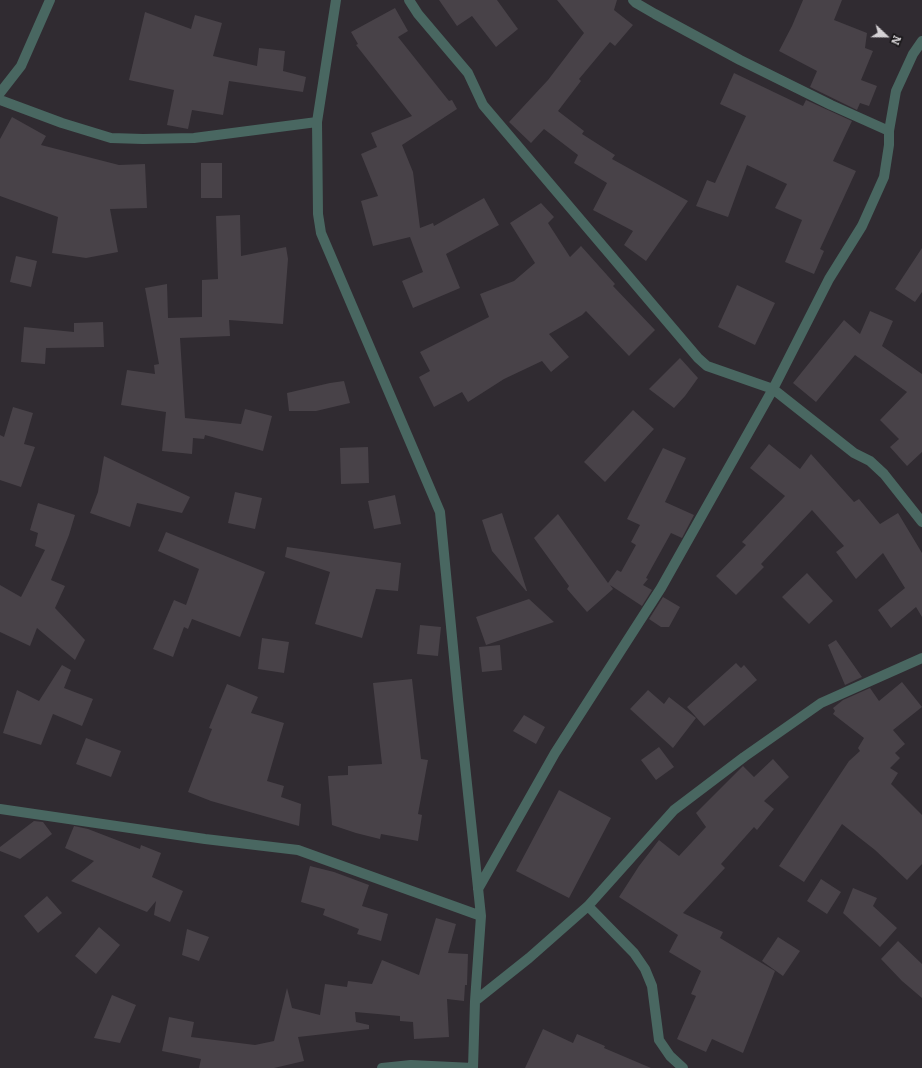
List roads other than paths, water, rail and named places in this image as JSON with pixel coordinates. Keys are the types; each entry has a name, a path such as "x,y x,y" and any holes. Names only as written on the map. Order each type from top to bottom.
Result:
{"street":[{"path":"0,93 21,66 50,0"},
{"path":"336,0 318,122 318,214 321,233 440,512 481,916 475,1001 473,1068 410,1065 382,1068"},
{"path":"409,0 418,14 468,73 483,105 690,349 707,366 772,388 854,453 870,461 884,474 922,522"},
{"path":"633,0 655,14 740,60 831,105 889,131"},
{"path":"478,889 555,753 661,588 772,388 829,279 862,226 884,177 889,145 889,131 896,91 913,54 922,41"},
{"path":"0,100 62,123 111,138 194,138 318,122"},
{"path":"475,1001 529,958 588,906 674,810 737,762 821,703 922,658"},
{"path":"0,809 205,839 298,850 481,916"},
{"path":"588,906 634,953 645,968 652,986 659,1040 670,1056 683,1068"}]}
